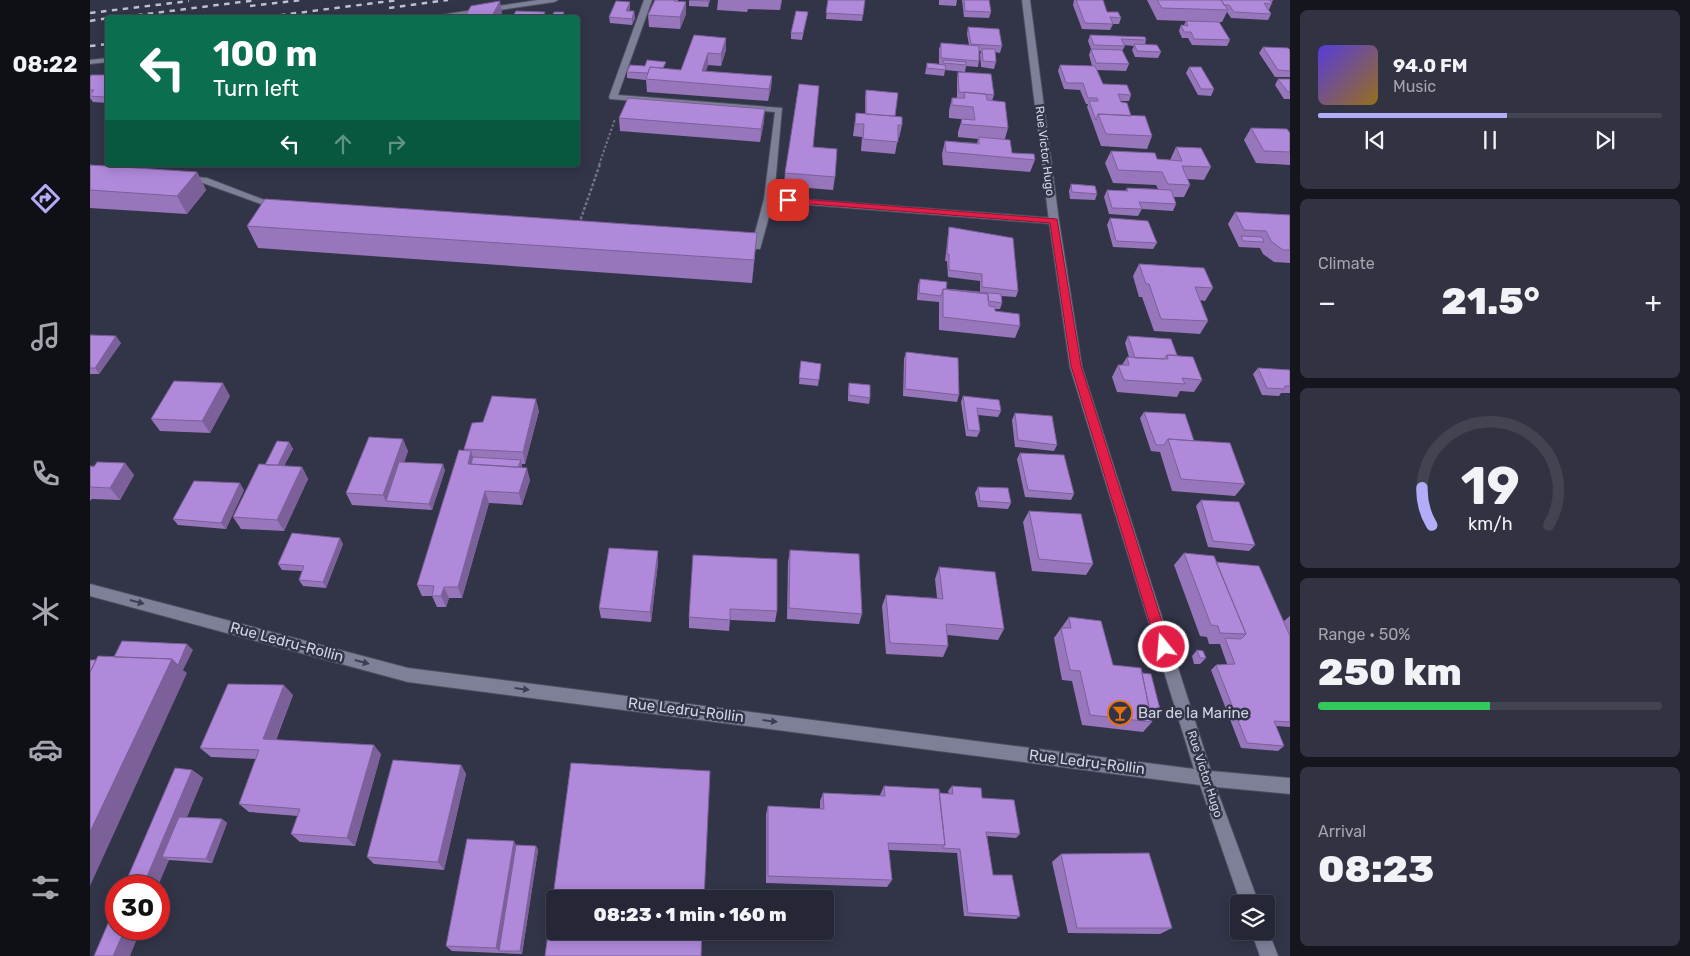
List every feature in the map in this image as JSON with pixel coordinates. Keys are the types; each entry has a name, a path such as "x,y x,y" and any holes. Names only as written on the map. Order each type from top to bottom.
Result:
{"street":[{"path":"446,15 554,0"},
{"path":"648,0 613,97 779,110 769,199 756,247 728,245"},
{"name":"Rue Victor Hugo","path":"1026,0 1054,221 1076,366 1205,778 1247,895"},
{"path":"90,62 105,60"},
{"path":"175,179 204,180 238,194 290,210"},
{"path":"769,199 1054,221"},
{"name":"Rue Ledru-Rollin","path":"90,590 408,675 1205,778 1290,786"},
{"path":"1263,940 1268,956"}],"path":[{"path":"579,225 623,97"}],"building":[{"path":"655,0 686,2 680,17 648,15"},
{"path":"828,0 865,0 863,15 826,13"},
{"path":"964,0 989,0 991,12 965,11"},
{"path":"1076,0 1103,0 1107,12 1118,12 1121,18 1110,17 1113,24 1085,23"},
{"path":"1157,0 1221,0 1228,10 1162,8"},
{"path":"1221,0 1270,0 1272,4 1264,3 1271,14 1234,12 1229,5 1224,5"},
{"path":"500,1 493,15 466,15 471,6"},
{"path":"616,1 630,2 626,11 634,11 632,19 609,17"},
{"path":"516,11 545,12 544,15 514,15"},
{"path":"796,11 808,12 803,33 791,33"},
{"path":"554,12 564,12 563,15 552,15"},
{"path":"1186,21 1219,22 1230,40 1194,39 1191,32 1184,32 1181,25 1188,26"},
{"path":"968,27 999,29 1002,46 971,44"},
{"path":"694,35 726,38 721,54 708,53 702,71 772,76 769,89 646,79 650,67 681,70"},
{"path":"1090,35 1145,37 1146,40 1121,39 1125,46 1094,45"},
{"path":"941,43 979,46 979,61 941,58"},
{"path":"1134,44 1157,45 1161,52 1137,51"},
{"path":"1263,47 1288,48 1290,50 1290,71 1278,70"},
{"path":"982,49 995,49 996,62 983,61"},
{"path":"1091,49 1122,50 1129,64 1096,63"},
{"path":"647,60 666,62 663,68 650,67 648,73 627,72 630,65 645,66"},
{"path":"943,60 966,62 966,65 943,63"},
{"path":"927,63 945,65 946,70 927,68"},
{"path":"1060,65 1095,66 1103,84 1127,85 1131,95 1118,94 1121,102 1127,103 1131,116 1098,114 1096,120 1089,101 1098,101 1097,98 1088,98 1083,83 1066,83"},
{"path":"1189,67 1201,67 1214,89 1201,89"},
{"path":"958,72 991,74 994,95 959,92"},
{"path":"91,75 105,75 104,97 90,96 94,90 90,90"},
{"path":"1278,79 1290,79 1290,92 1288,92"},
{"path":"799,84 819,86 813,147 837,149 835,177 785,173"},
{"path":"866,90 898,93 895,116 866,114"},
{"path":"964,92 986,94 987,100 1005,102 1008,128 961,124 962,119 975,120 973,107 952,105 952,98 965,98"},
{"path":"628,98 765,109 761,129 619,118"},
{"path":"856,113 902,117 902,125 898,125 898,142 863,139 864,124 855,124"},
{"path":"1098,114 1145,116 1152,136 1106,134"},
{"path":"1251,128 1287,129 1290,133 1290,152 1264,151"},
{"path":"979,137 1010,140 1012,153 1034,154 1035,160 946,152 945,141 979,144"},
{"path":"1176,147 1201,148 1211,167 1182,166 1190,185 1168,184 1162,172 1118,170 1111,151 1155,153 1157,159 1182,161"},
{"path":"90,165 197,172 177,196 90,190"},
{"path":"1071,184 1095,186 1097,194 1072,192"},
{"path":"1127,188 1171,190 1176,204 1139,202 1142,209 1112,208 1107,190 1128,191"},
{"path":"265,199 757,233 754,260 247,226"},
{"path":"1235,212 1290,215 1290,250 1283,250 1271,241 1266,231 1244,230"},
{"path":"1110,218 1148,221 1157,243 1116,241"},
{"path":"949,227 1013,238 1018,291 982,287 982,274 949,270 949,254 947,254"},
{"path":"1241,236 1262,237 1264,242 1243,241"},
{"path":"1139,264 1204,268 1213,288 1195,287 1208,321 1161,319 1149,284 1146,284"},
{"path":"920,279 947,282 946,289 1001,294 1002,303 988,301 988,294 943,289 941,296 919,293"},
{"path":"943,289 988,294 989,306 995,307 995,311 1019,314 1020,326 943,317"},
{"path":"90,335 116,336 95,368 90,368"},
{"path":"1128,336 1171,339 1177,355 1167,355 1164,359 1135,358"},
{"path":"906,352 958,358 959,395 905,389"},
{"path":"1167,355 1193,357 1202,380 1182,378 1185,384 1124,380 1118,365 1129,365 1127,357 1168,359"},
{"path":"801,361 821,364 819,380 799,378"},
{"path":"1258,368 1290,370 1290,386 1285,386 1284,389 1267,388"},
{"path":"174,381 223,383 202,421 151,419"},
{"path":"849,383 870,385 870,398 849,395"},
{"path":"492,396 536,399 523,452 464,449 472,423 483,422"},
{"path":"963,396 999,400 1001,411 977,408 980,431 968,430"},
{"path":"1144,412 1185,414 1194,441 1168,439 1164,445 1156,445"},
{"path":"1015,413 1052,416 1057,445 1018,440"},
{"path":"369,437 403,439 383,495 346,493"},
{"path":"1168,439 1230,443 1245,484 1181,479"},
{"path":"277,441 289,442 278,465 265,465"},
{"path":"459,450 471,451 468,464 527,468 519,493 485,491 458,587 444,587 441,596 432,596 434,586 417,585"},
{"path":"1020,453 1064,455 1074,494 1028,490"},
{"path":"473,457 521,460 518,467 471,464"},
{"path":"97,462 125,463 110,488 90,487 90,466 94,467"},
{"path":"399,462 443,464 429,504 386,501"},
{"path":"259,464 302,467 277,520 233,517"},
{"path":"194,481 240,483 221,523 173,519"},
{"path":"978,487 1008,488 1011,503 980,501"},
{"path":"1201,500 1239,502 1255,545 1213,541"},
{"path":"1029,511 1081,514 1093,564 1039,559"},
{"path":"292,533 340,538 323,582 299,580 304,566 278,564"},
{"path":"609,548 658,551 650,612 599,608"},
{"path":"790,550 859,554 862,614 789,608"},
{"path":"1184,553 1214,556 1246,634 1220,633 1218,626 1211,625"},
{"path":"693,555 777,559 777,611 730,609 730,620 689,617"},
{"path":"1216,562 1259,566 1290,636 1290,722 1274,721 1284,746 1247,743 1216,665 1235,664 1225,638 1241,639 1246,634"},
{"path":"939,567 995,572 1004,629 946,624 948,646 890,643 886,595 943,599"},
{"path":"1069,617 1101,621 1113,665 1141,668 1152,722 1090,715 1080,671 1070,670 1061,628 1071,628"},
{"path":"122,641 187,644 178,665 172,659 114,657"},
{"path":"1197,650 1203,651 1206,658 1200,658"},
{"path":"98,656 172,659 90,832 90,672"},
{"path":"90,660 96,660 90,672"},
{"path":"1142,673 1151,674 1161,713 1150,713"},
{"path":"228,684 284,685 263,739 374,745 347,838 291,834 300,809 239,804 259,750 200,748"},
{"path":"393,760 461,765 438,862 367,857"},
{"path":"571,763 710,771 704,890 554,890"},
{"path":"175,768 192,770 148,875 129,875"},
{"path":"884,786 939,789 945,845 888,843 892,880 768,876 768,806 824,809 823,793 885,796"},
{"path":"952,786 981,788 982,798 1014,800 1020,834 986,832 993,875 1012,875 1020,916 968,913 960,849 942,848 945,845 939,793 953,794"},
{"path":"179,817 222,819 206,859 162,857"},
{"path":"467,839 514,841 496,948 446,946"},
{"path":"516,845 536,846 520,951 499,951"},
{"path":"1149,853 1172,928 1077,928 1061,854"},
{"path":"105,930 105,940 120,940 113,956 94,956"},
{"path":"547,940 702,940 701,956 545,956"}],"railway":[{"path":"139,15 257,0"},
{"path":"250,6 302,0"},
{"path":"281,15 398,0"},
{"path":"389,8 448,0"},
{"path":"90,13 189,1"},
{"path":"90,21 105,18"},
{"path":"90,46 105,44"}],"place":[{"name":"Bar de la Marine","path":"1120,713"}],"route":[{"path":"788,200 1054,221 1076,366 1164,647"}]}
